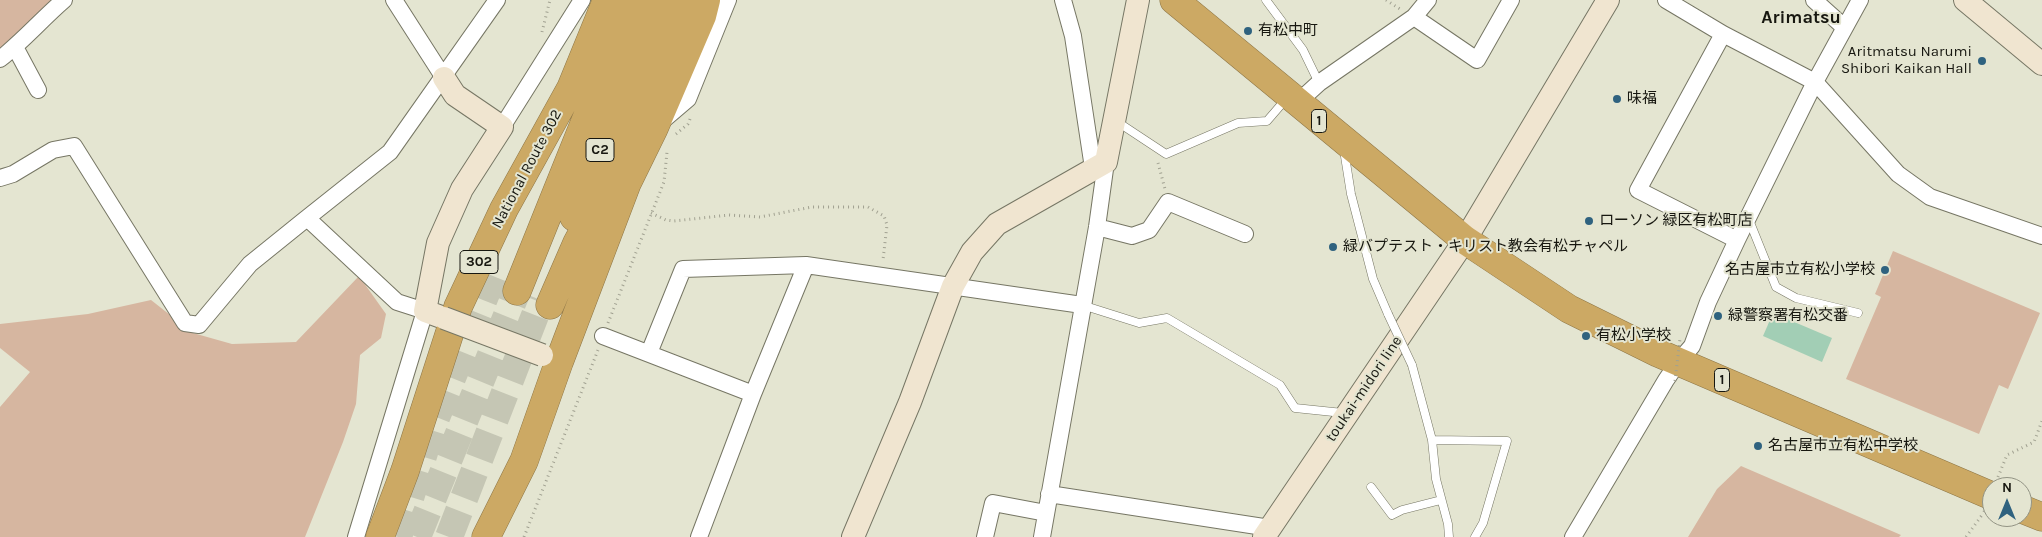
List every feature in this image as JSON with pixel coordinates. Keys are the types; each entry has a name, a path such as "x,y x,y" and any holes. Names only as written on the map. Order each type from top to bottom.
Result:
{"highway":[{"name":"National Route 302","path":"380,537 405,471 458,307 504,208 571,88 607,0"},
{"name":"C2","path":"536,299 634,0"},
{"name":"C2","path":"536,299 659,0"},
{"path":"536,299 577,243 615,172 686,0"},
{"path":"486,537 524,461 551,359 627,183 664,139 706,0"},
{"name":"1","path":"1174,0 1464,240 1568,309 1658,353 1982,490"},
{"path":"493,276 571,88"}],"street":[{"path":"0,59 64,0"},
{"path":"394,0 455,95 502,127"},
{"path":"0,178 13,174 53,150 74,146 185,323 199,325 250,264 390,152 498,0"},
{"path":"356,537 435,315 438,243 462,189 582,0"},
{"path":"664,139 688,99 728,0"},
{"path":"1063,0 1073,36 1100,165"},
{"path":"1042,537 1097,227 1100,165 1114,120 1138,0"},
{"path":"1292,99 1414,17 1428,0"},
{"path":"1414,17 1477,60 1512,0"},
{"name":"toukai-midori line","path":"1267,532 1464,240 1608,0"},
{"path":"1666,0 1723,34 1815,82 1898,174 1930,197 2042,236"},
{"path":"1814,0 1844,28"},
{"path":"1573,537 1678,360 1692,346 1708,302 1737,240 1815,82 1860,0"},
{"path":"1965,0 2042,64"},
{"path":"1723,34 1638,190 1737,240"},
{"path":"15,47 38,90"},
{"path":"853,537 910,402 953,286 972,252 997,224 1100,165"},
{"path":"1097,227 1132,236 1149,230 1168,202 1245,234"},
{"path":"308,218 397,302 551,359"},
{"path":"648,353 684,269 806,265 1082,305"},
{"path":"699,537 753,394 806,265"},
{"path":"603,336 753,394"},
{"path":"1049,494 1267,532"},
{"path":"985,537 993,503 1046,513"}],"lane":[{"path":"1266,0 1303,50 1319,82"},
{"path":"1114,120 1166,154 1238,124 1267,121 1292,99"},
{"path":"1343,141 1351,194 1370,270 1412,365 1432,440 1436,479 1448,524 1449,537"},
{"path":"1748,218 1776,287 1796,298 1858,313"},
{"path":"1082,305 1139,323 1167,318 1280,385 1294,408 1347,413"},
{"path":"1432,440 1507,441 1483,522 1475,537"},
{"path":"1371,488 1392,515 1402,510 1441,500"}],"path":[{"path":"524,537 664,182 664,139 688,124 692,115"},
{"path":"1159,149 1157,159 1168,202"},
{"path":"651,213 666,220 674,221 729,216 760,216 812,207 868,207 884,216 887,225 881,276"},
{"path":"1999,477 2007,455 2034,442 2042,421"},
{"path":"1966,537 1982,511"}],"shaded area":[{"path":"0,0 54,0 28,22 5,48 0,50"},
{"path":"1893,251 2040,313 2008,389 1999,385 1979,434 1846,379 1881,297 1875,294"},
{"path":"359,276 386,314 381,338 360,355 356,404 305,537 0,537 0,407 30,372 0,348 0,324 88,314 151,300 193,333 232,344 296,342"},
{"path":"1773,313 1832,338 1822,362 1763,336"},
{"path":"1741,466 1901,535 1899,537 1688,537 1717,489"}],"tunnel":[{"path":"398,537 431,430 493,276"},
{"path":"417,537 517,291"},
{"path":"449,537 541,300"}],"place":[{"name":"有松中町","path":"1248,31"},
{"name":"Aritmatsu Narumi Shibori Kaikan Hall","path":"1982,61"},
{"name":"味福","path":"1617,99"},
{"name":"ローソン 緑区有松町店","path":"1589,221"},
{"name":"緑バプテスト・キリスト教会有松チャペル","path":"1333,247"},
{"name":"名古屋市立有松小学校","path":"1885,270"},
{"name":"緑警察署有松交番","path":"1718,316"},
{"name":"有松小学校","path":"1586,336"},
{"name":"名古屋市立有松中学校","path":"1758,446"}],"district":[{"name":"Arimatsu","path":"1801,18"}]}
